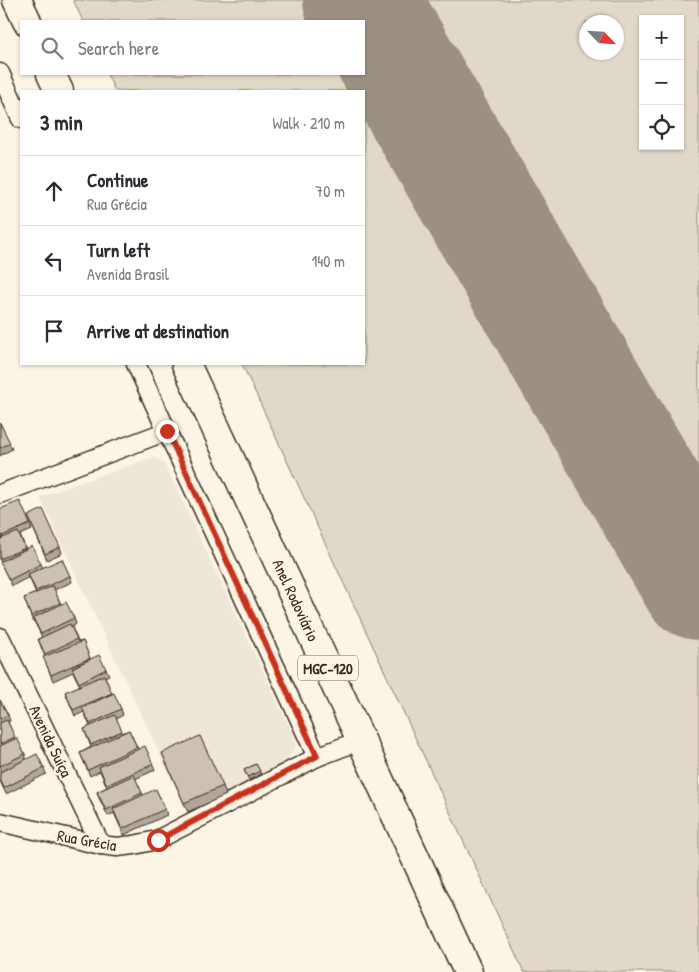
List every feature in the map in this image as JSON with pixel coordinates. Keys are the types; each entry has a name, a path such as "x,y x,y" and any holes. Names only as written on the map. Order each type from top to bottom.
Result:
{"main road":[{"path":"17,0 27,20"},
{"path":"51,75 59,90"},
{"name":"Anel Rodoviário","path":"186,365 468,972"}],"street":[{"path":"2,82 20,117"},
{"path":"136,365 317,756"},
{"path":"0,494 167,431"},
{"name":"Avenida Suíça","path":"0,637 101,845"},
{"name":"Rua Grécia","path":"0,822 101,845 134,846 158,840 317,756 361,740"}],"shaded area":[{"path":"73,0 699,0 699,972 524,972 242,365 365,365 365,90 115,90 107,75 365,75 365,20 83,20"},
{"path":"150,458 155,458 165,465 296,741 295,748 281,768 187,813 40,497"}],"building":[{"path":"0,423 10,443 0,448"},
{"path":"20,501 30,524 2,536 0,530 0,509"},
{"path":"43,509 60,547 45,554 28,516"},
{"path":"18,532 25,548 0,559 0,539"},
{"path":"32,546 41,564 9,580 0,562"},
{"path":"62,559 70,576 36,591 28,574"},
{"path":"53,586 60,603 31,616 24,598"},
{"path":"66,602 74,618 41,634 33,618"},
{"path":"70,624 77,639 45,654 38,639"},
{"path":"83,641 90,658 51,675 43,657"},
{"path":"99,655 106,669 79,683 72,668"},
{"path":"104,675 112,693 73,710 65,692"},
{"path":"114,693 121,709 90,724 82,708"},
{"path":"0,700 8,715 0,719"},
{"path":"115,715 122,731 91,745 84,729"},
{"path":"7,720 15,737 0,744 0,723"},
{"path":"129,730 137,747 88,770 80,753"},
{"path":"200,736 223,786 184,803 162,753"},
{"path":"17,738 25,754 0,766 0,746"},
{"path":"145,746 153,764 107,785 99,767"},
{"path":"37,754 44,768 4,788 0,779 0,772"},
{"path":"256,764 260,771 248,777 244,770"},
{"path":"134,775 142,793 106,810 97,792"},
{"path":"156,789 165,809 122,829 113,809"}],"runway":[{"path":"361,0 699,582"}],"route":[{"path":"158,840 317,756 167,431"}]}
